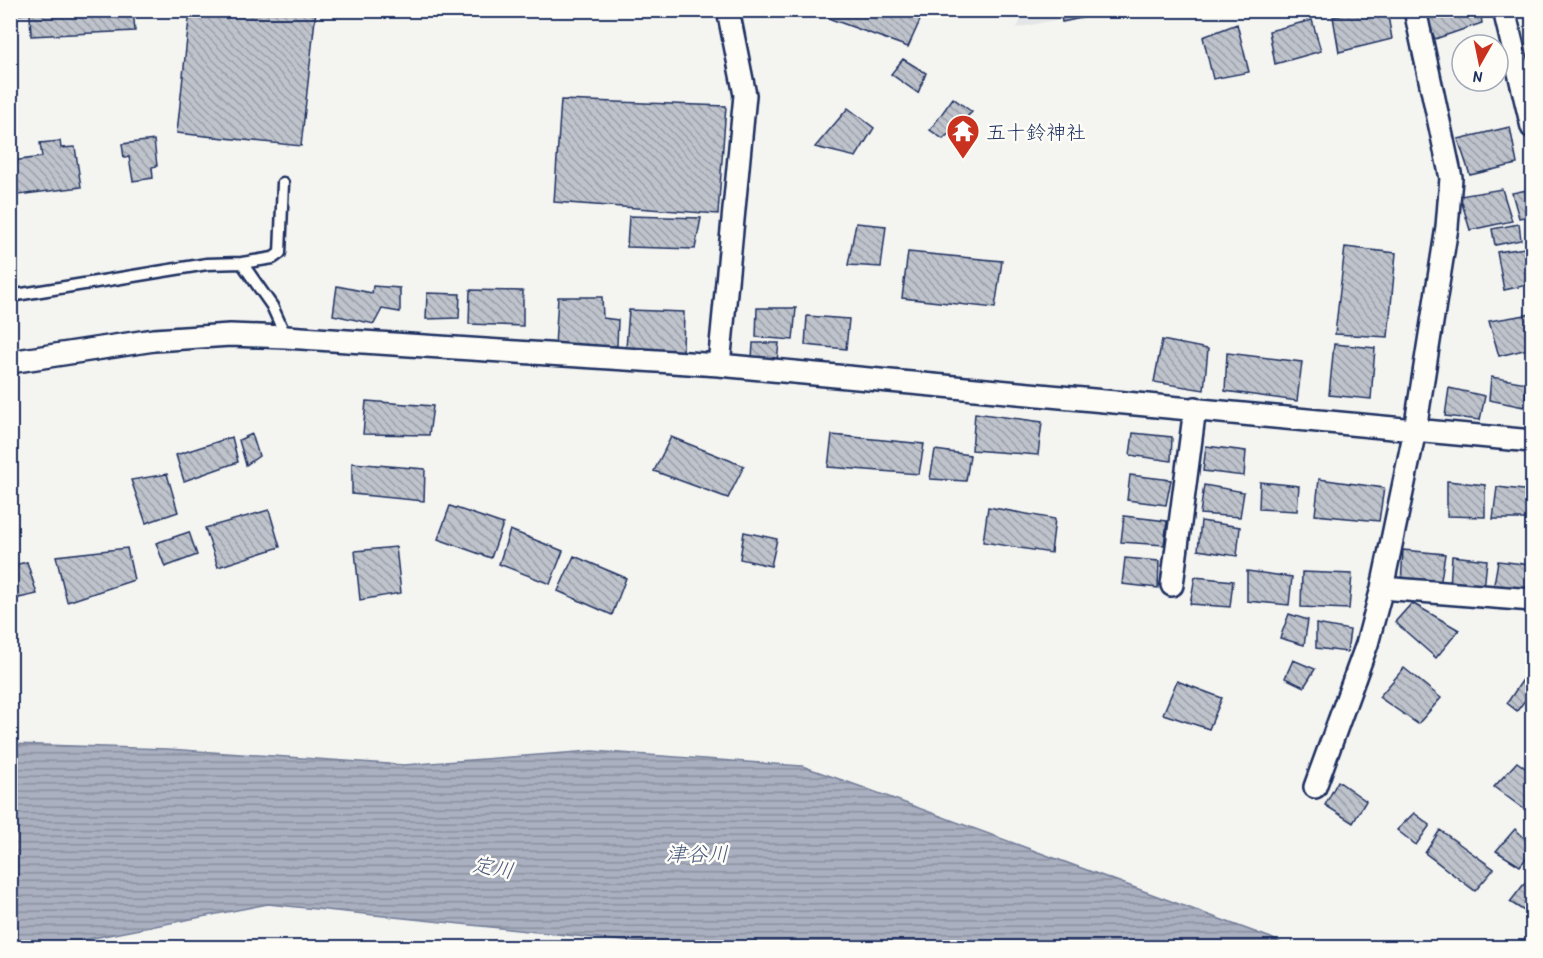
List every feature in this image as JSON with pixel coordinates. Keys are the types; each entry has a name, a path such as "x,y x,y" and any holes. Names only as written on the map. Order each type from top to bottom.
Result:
{"street":[{"path":"719,365 745,95 728,10"},
{"path":"1315,787 1367,644 1382,588 1415,430 1447,227 1451,177 1415,10"},
{"path":"1504,10 1533,127"},
{"path":"10,362 154,339 230,335 286,337 719,365 1533,441"},
{"path":"1172,585 1195,408"},
{"path":"1382,588 1533,600"}],"lane":[{"path":"10,296 207,264 242,263 273,258 280,253 283,183"},
{"path":"242,263 272,306 286,337"}],"shaded area":[{"path":"1025,11 1096,11 1017,28"}],"water":[{"name":"津谷川","path":"11,744 168,749 404,765 592,751 802,766 1271,938 1288,947 692,948 268,904 47,947 11,947"}],"building":[{"path":"10,10 133,10 135,31 31,36 30,14 10,15"},
{"path":"190,10 316,10 301,146 177,133"},
{"path":"832,10 908,10 922,16 908,47 828,18"},
{"path":"1060,10 1119,10 1062,22"},
{"path":"1362,10 1387,10 1392,39 1339,52 1333,17"},
{"path":"1424,10 1480,10 1482,23 1435,39"},
{"path":"1312,20 1321,51 1275,64 1269,31"},
{"path":"1237,24 1249,72 1213,79 1203,37"},
{"path":"903,59 926,73 918,93 891,74"},
{"path":"953,98 972,112 943,139 930,130"},
{"path":"561,100 726,106 718,214 554,202"},
{"path":"848,108 874,128 856,157 815,147"},
{"path":"1510,127 1517,164 1470,175 1458,139"},
{"path":"154,140 157,166 152,167 153,178 133,181 129,157 124,158 122,144"},
{"path":"60,141 61,148 75,147 81,187 10,196 10,176 14,176 12,161 42,157 40,143"},
{"path":"1502,189 1512,221 1470,230 1460,196"},
{"path":"1532,189 1532,216 1519,218 1512,193"},
{"path":"629,216 701,218 695,249 627,247"},
{"path":"856,223 886,226 881,267 848,265"},
{"path":"1519,224 1521,240 1495,245 1492,229"},
{"path":"1345,247 1396,253 1388,337 1335,334"},
{"path":"1532,247 1532,284 1504,290 1497,252"},
{"path":"908,252 1002,261 995,308 902,298"},
{"path":"337,286 372,293 373,286 400,288 400,312 382,309 374,324 333,315"},
{"path":"470,290 523,291 523,326 469,324"},
{"path":"427,293 460,294 459,318 426,319"},
{"path":"558,297 602,297 603,318 618,320 617,346 555,346"},
{"path":"757,308 796,308 793,340 756,337"},
{"path":"629,310 684,312 683,351 626,348"},
{"path":"1532,314 1532,348 1499,356 1489,321"},
{"path":"807,316 849,319 846,349 805,345"},
{"path":"1162,340 1208,349 1204,390 1154,382"},
{"path":"753,343 779,343 777,361 752,359"},
{"path":"1334,344 1375,348 1371,399 1329,395"},
{"path":"1227,353 1302,362 1297,401 1225,391"},
{"path":"1491,377 1527,383 1524,407 1489,400"},
{"path":"1449,388 1485,396 1480,420 1445,416"},
{"path":"366,401 433,406 429,435 363,434"},
{"path":"975,413 1042,422 1038,455 972,450"},
{"path":"1133,433 1172,437 1171,461 1130,455"},
{"path":"252,434 259,456 246,465 239,440"},
{"path":"832,435 924,444 919,474 828,467"},
{"path":"232,437 238,462 184,481 176,455"},
{"path":"671,437 744,466 728,498 654,471"},
{"path":"1206,446 1246,451 1244,476 1203,471"},
{"path":"935,450 970,455 966,481 930,479"},
{"path":"352,463 425,469 424,501 352,494"},
{"path":"167,474 178,512 146,523 131,480"},
{"path":"1130,475 1171,480 1166,505 1127,500"},
{"path":"1319,479 1384,488 1379,521 1315,515"},
{"path":"1447,481 1485,485 1485,517 1447,516"},
{"path":"1260,482 1299,486 1297,511 1259,509"},
{"path":"1204,485 1244,492 1240,517 1200,514"},
{"path":"1497,487 1532,491 1531,519 1493,519"},
{"path":"450,506 503,524 491,558 438,539"},
{"path":"988,507 1055,519 1051,553 983,542"},
{"path":"269,510 280,547 218,567 205,528"},
{"path":"1124,516 1167,521 1164,545 1121,542"},
{"path":"1201,521 1240,527 1237,556 1198,550"},
{"path":"510,530 563,551 550,584 499,564"},
{"path":"189,532 197,555 165,567 156,543"},
{"path":"744,532 777,539 771,566 740,559"},
{"path":"396,547 401,593 360,600 355,551"},
{"path":"127,548 134,580 67,602 56,556"},
{"path":"1403,550 1445,554 1440,586 1401,584"},
{"path":"574,556 626,578 612,615 558,591"},
{"path":"1452,556 1487,560 1484,590 1450,586"},
{"path":"1125,558 1159,561 1158,588 1122,584"},
{"path":"1498,561 1532,565 1529,593 1493,590"},
{"path":"27,562 37,594 10,600 10,566"},
{"path":"1247,571 1292,577 1289,605 1247,601"},
{"path":"1302,572 1352,574 1349,609 1301,607"},
{"path":"1195,577 1233,581 1230,607 1190,604"},
{"path":"1412,603 1459,630 1436,658 1395,622"},
{"path":"1289,614 1308,620 1304,645 1280,638"},
{"path":"1316,624 1350,630 1347,652 1316,648"},
{"path":"1293,660 1315,669 1304,687 1285,678"},
{"path":"1404,668 1441,698 1418,724 1379,697"},
{"path":"1524,678 1532,686 1532,691 1517,711 1507,703"},
{"path":"1177,681 1222,698 1209,729 1163,714"},
{"path":"1517,762 1532,773 1532,815 1494,787"},
{"path":"1338,781 1366,801 1353,823 1325,805"},
{"path":"1414,813 1430,825 1416,845 1397,830"},
{"path":"1515,829 1532,845 1532,851 1520,866 1496,851"},
{"path":"1440,830 1494,869 1475,891 1425,853"},
{"path":"1528,879 1532,883 1532,916 1510,902"}],"place":[{"name":"五十鈴神社","path":"963,160"}],"water label":[{"name":"定川","path":"493,867"}]}
